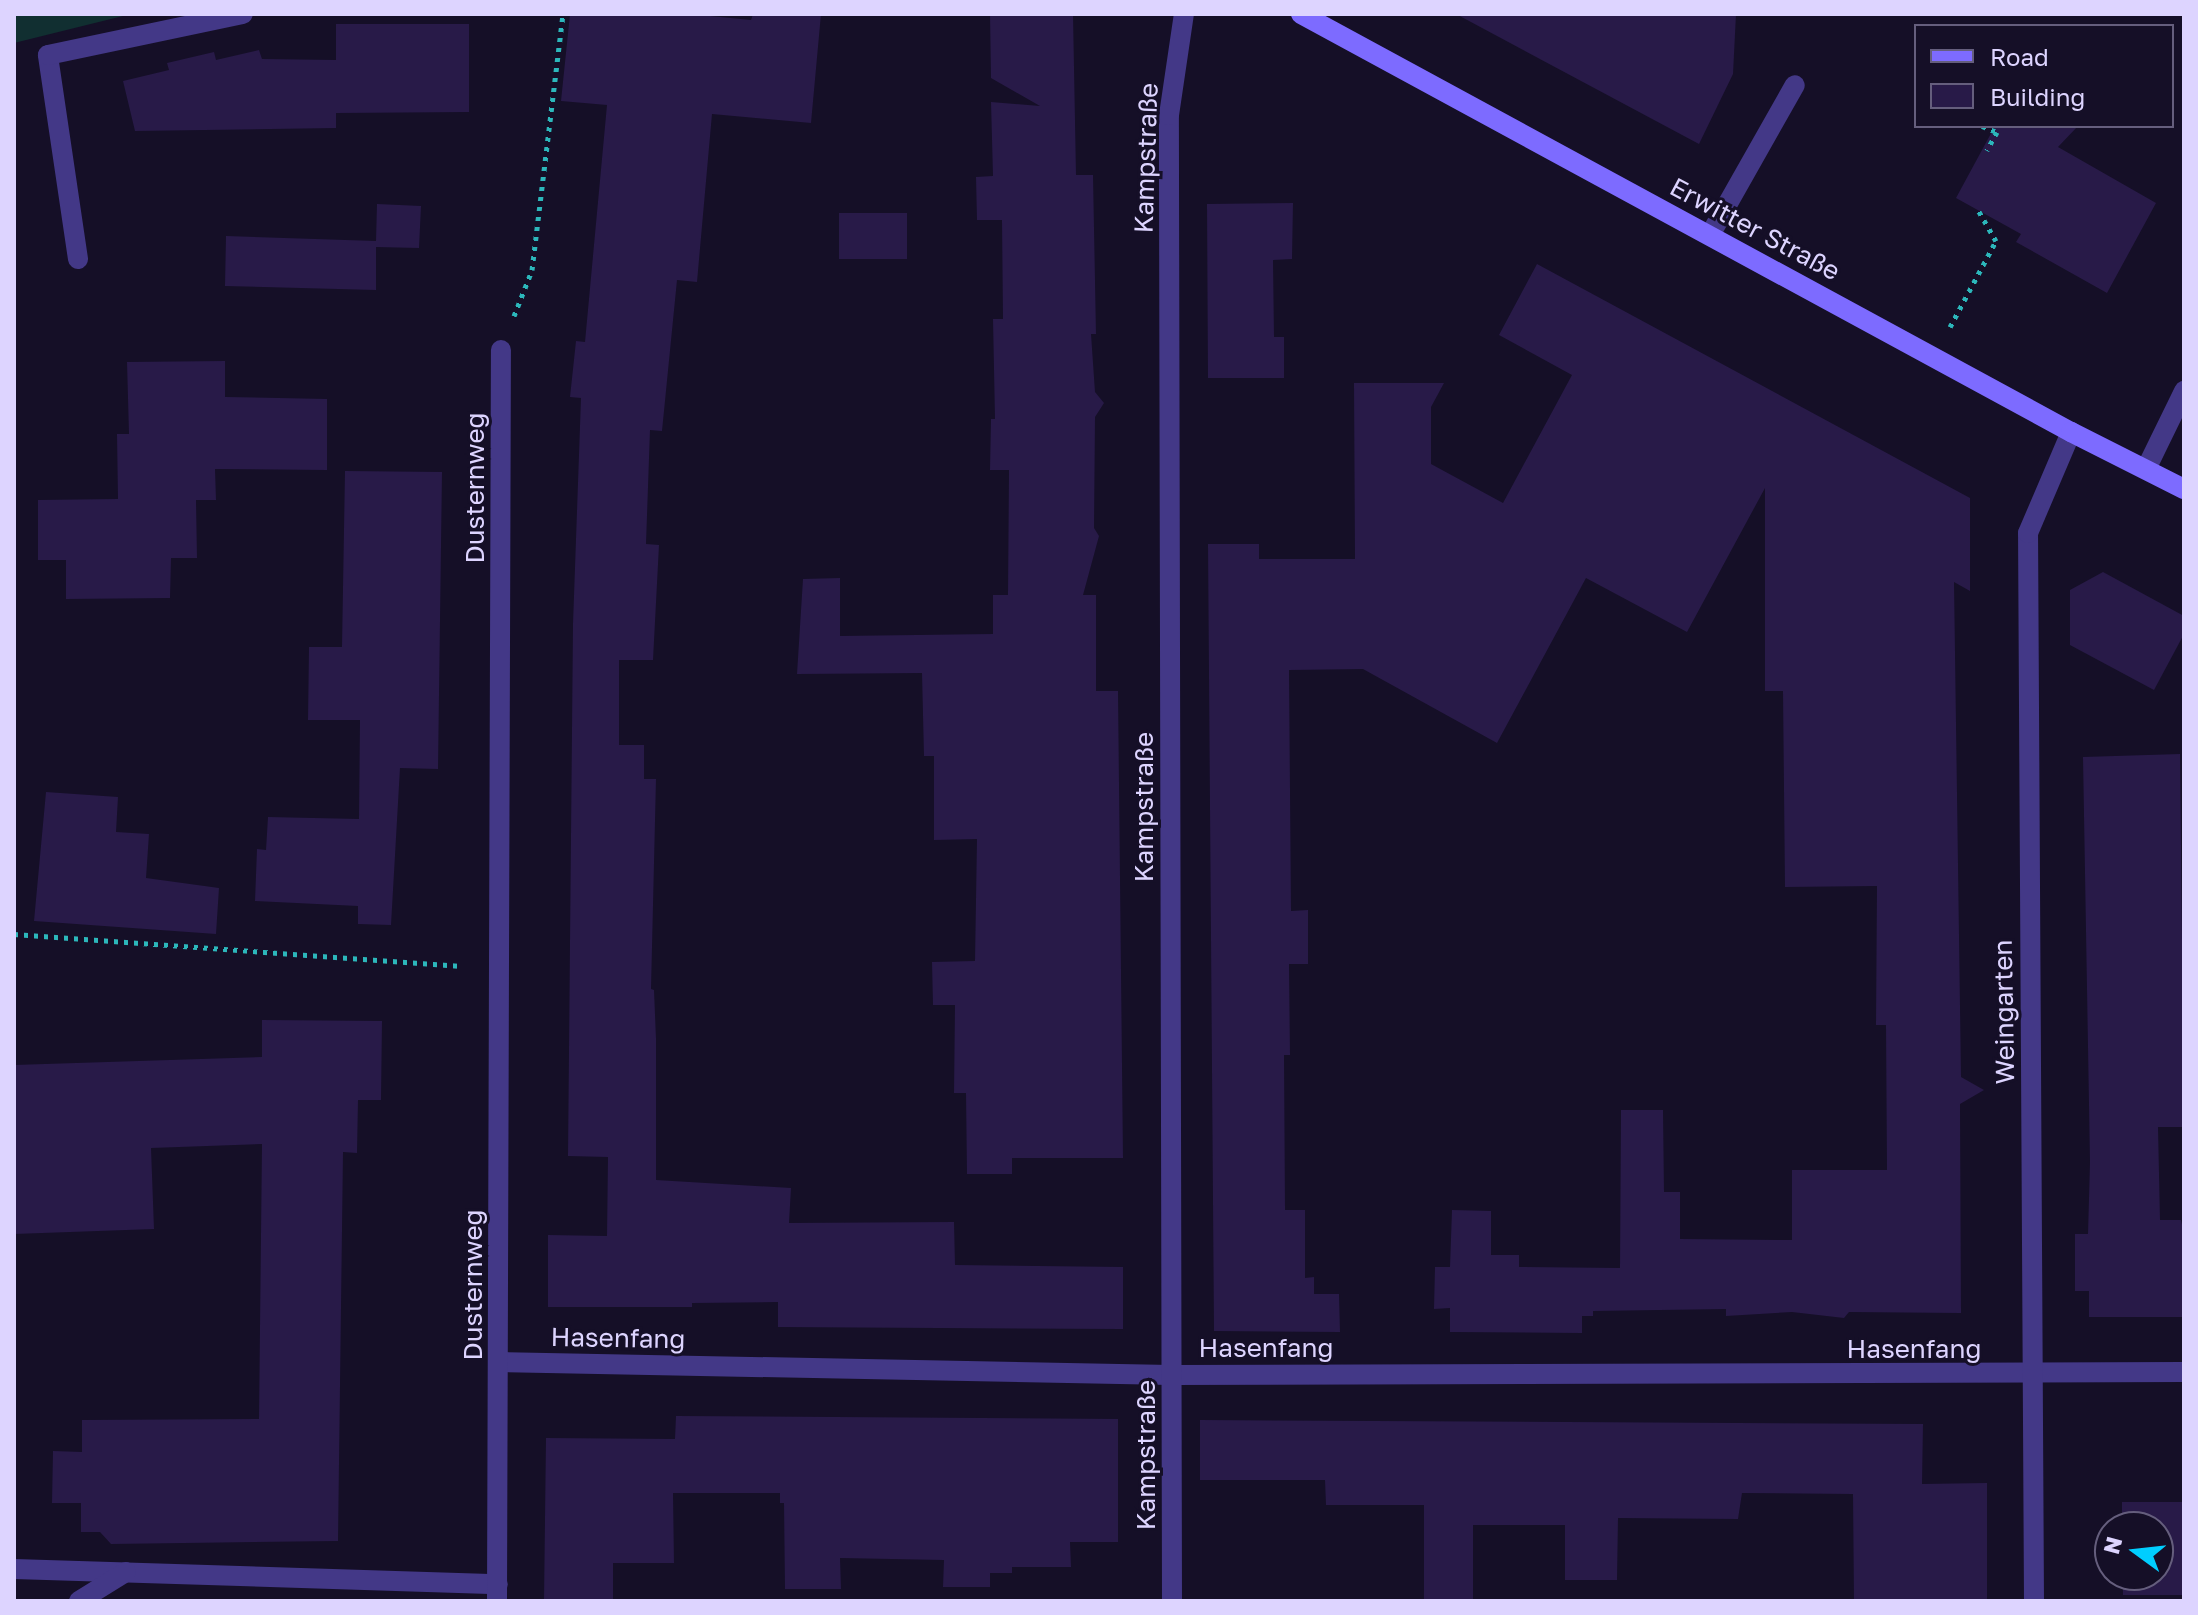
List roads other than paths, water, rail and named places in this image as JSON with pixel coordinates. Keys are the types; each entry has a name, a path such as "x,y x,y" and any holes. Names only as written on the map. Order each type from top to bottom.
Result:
{"street":[{"path":"78,259 48,55 243,14"},
{"name":"Kampstraße","path":"1172,1601 1169,115 1184,14"},
{"name":"Erwitter Straße","path":"1301,14 2071,432 2184,489"},
{"path":"1710,235 1795,85"},
{"name":"Dusternweg","path":"498,1592 501,350"},
{"path":"2146,469 2184,391"},
{"name":"Weingarten","path":"2034,1601 2028,533 2071,432"},
{"name":"Hasenfang","path":"498,1362 1171,1375 2033,1375 2184,1372"},
{"path":"14,1569 498,1592"},
{"path":"79,1601 126,1572"}]}
